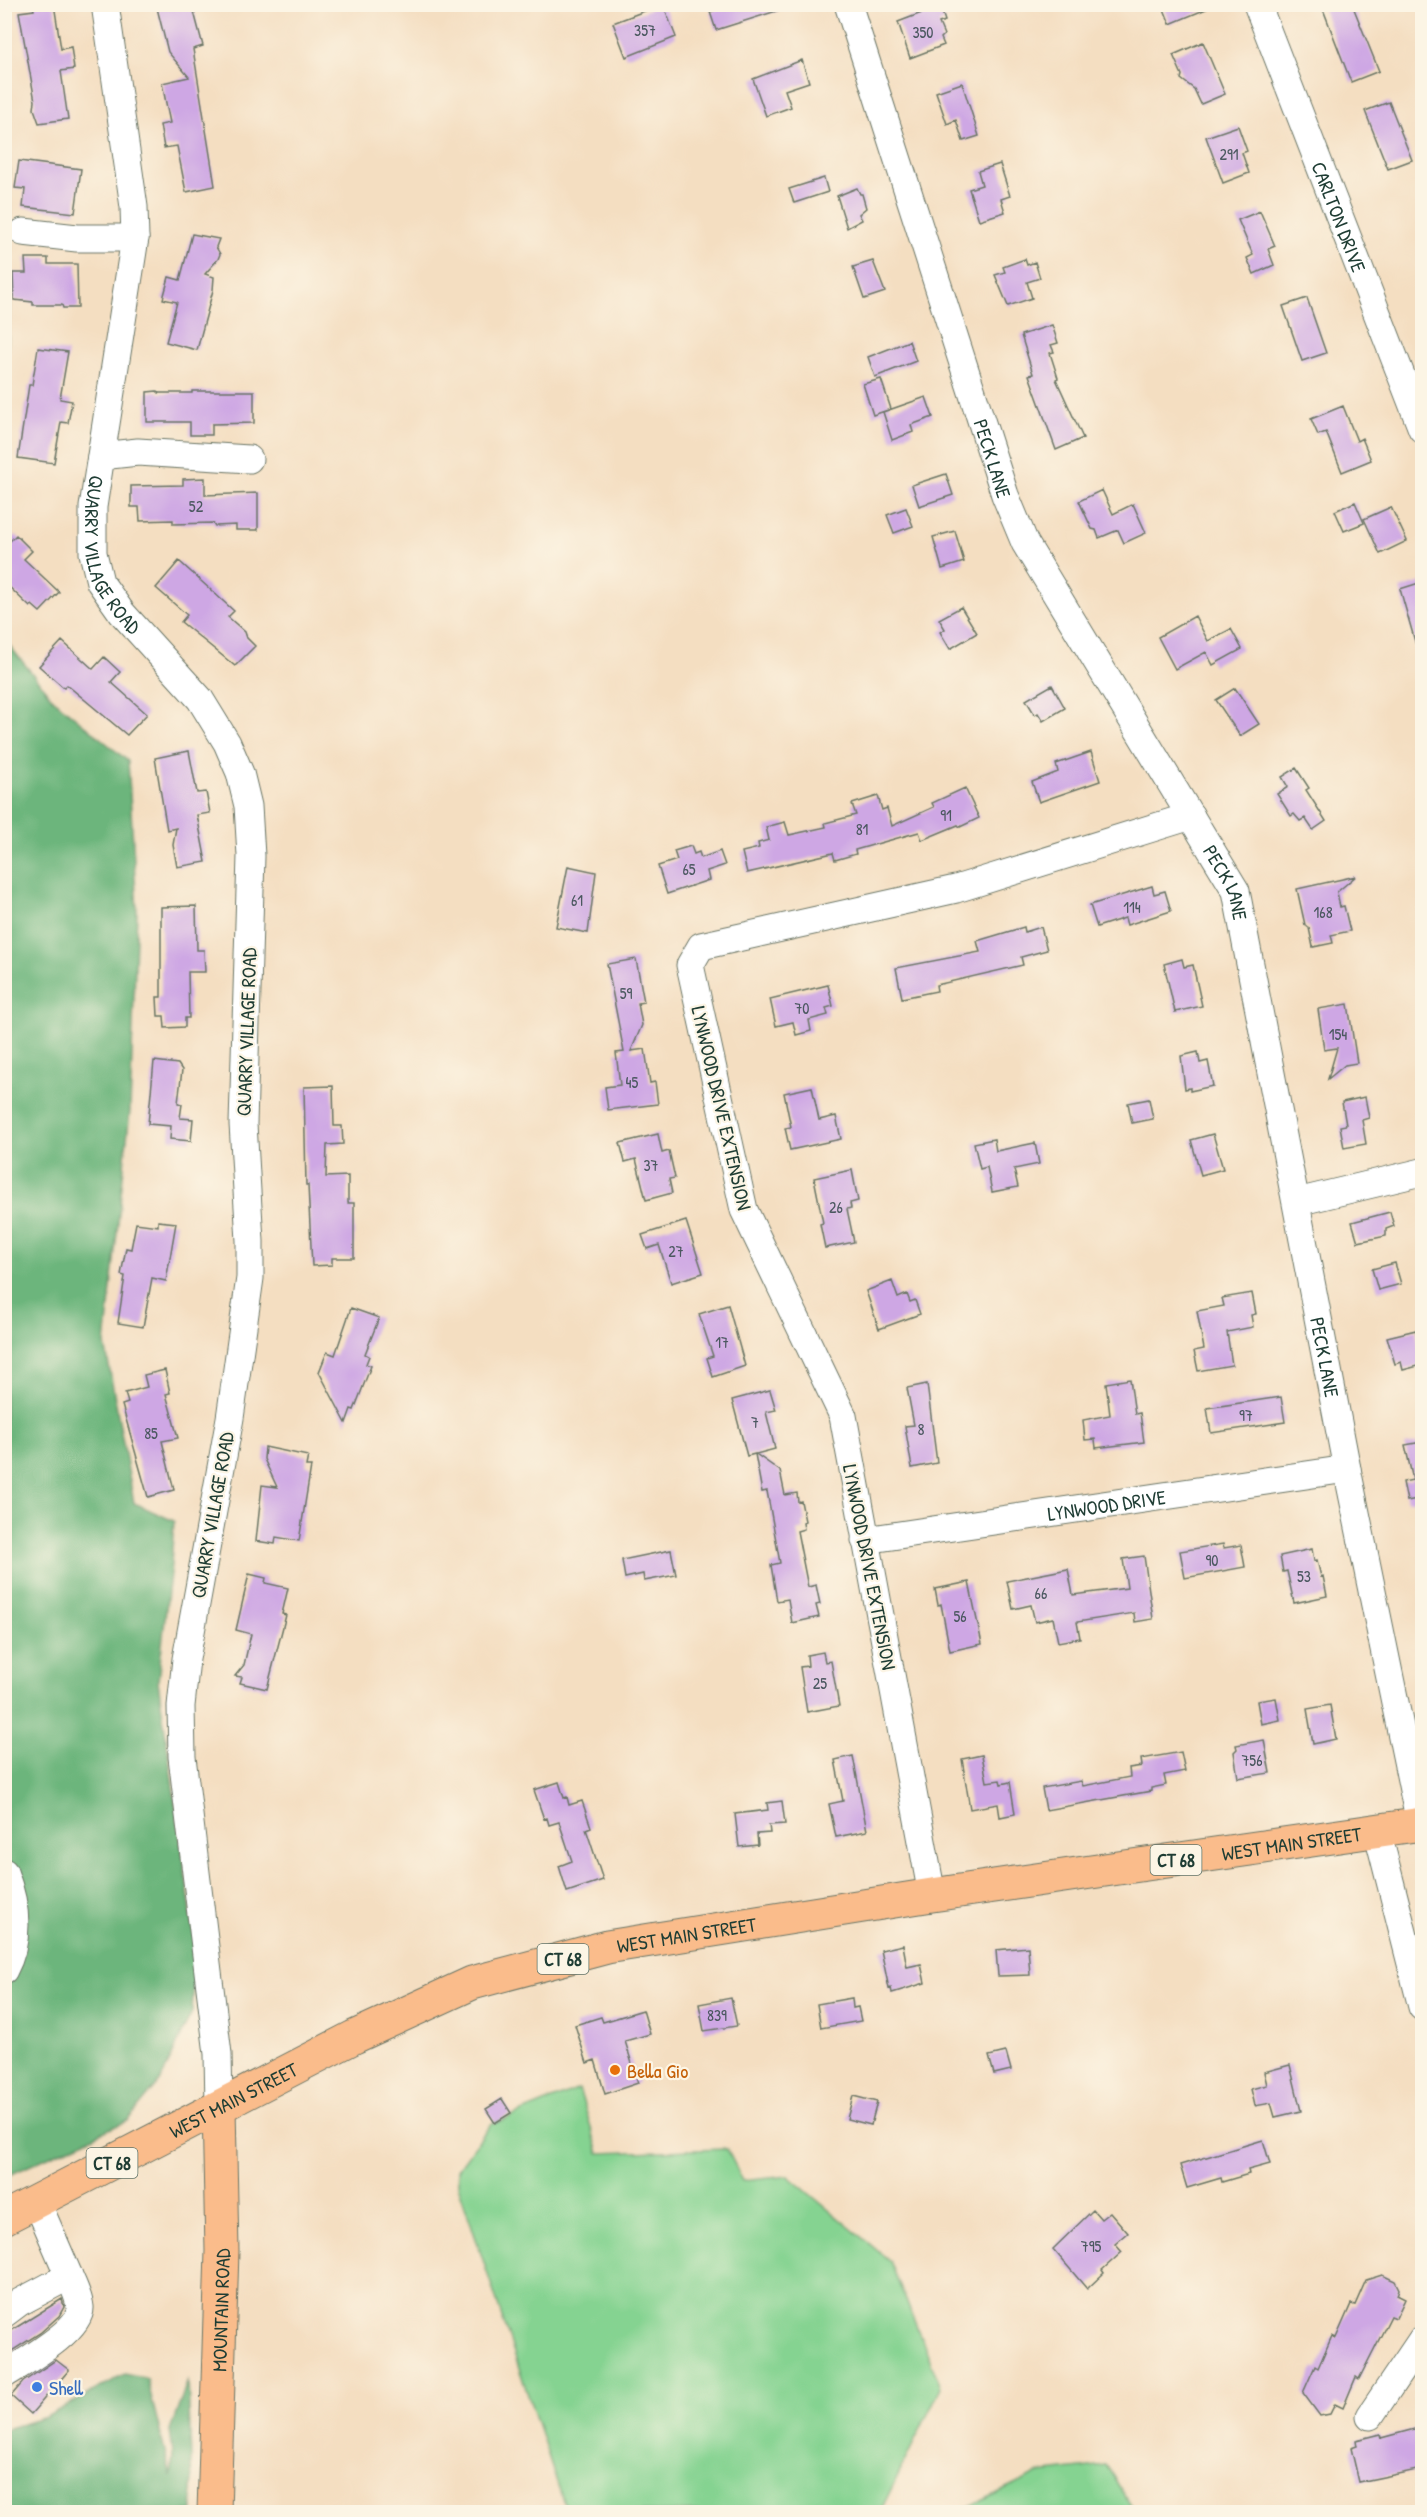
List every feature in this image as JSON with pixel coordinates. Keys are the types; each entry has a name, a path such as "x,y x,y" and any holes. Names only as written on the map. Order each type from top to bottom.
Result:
{"main road":[{"name":"WEST MAIN STREET","path":"4,2218 354,2037 472,1983 607,1947 932,1895 1421,1824"},
{"name":"MOUNTAIN ROAD","path":"214,2512 222,2251 219,2107"}],"street":[{"name":"QUARRY VILLAGE ROAD","path":"105,4 135,207 135,238 93,507 93,553 100,582 122,613 200,699 227,742 240,773 248,806 251,846 243,1124 250,1278 230,1418 186,1659 181,1706 182,1757 216,2043 219,2107"},
{"name":"PECK LANE","path":"848,4 1009,505 1025,543 1236,891 1347,1469 1421,1824"},
{"name":"CARLTON DRIVE","path":"1257,4 1422,429"},
{"path":"23,232 77,238 135,238"},
{"path":"101,456 138,452 249,459"},
{"name":"LYNWOOD DRIVE EXTENSION","path":"932,1895 843,1416 744,1210 690,965 701,946 956,889 1191,816"},
{"path":"1297,1202 1422,1172"},
{"name":"LYNWOOD DRIVE","path":"865,1540 1347,1469"},
{"path":"1377,1830 1422,2007"},
{"path":"4,1872 13,1894 16,1927 9,1961 4,1970"},
{"path":"4,2375 67,2331 78,2318 80,2308 69,2276 37,2202"},
{"path":"4,2314 20,2302 69,2276"},
{"path":"1370,2416 1422,2339"}],"green space":[{"path":"6,4 11,235 9,327 5,373 4,5"},
{"path":"4,639 53,699 128,761 137,910 130,1111 105,1344 134,1503 174,1521 158,1681 196,1948 192,2012 161,2080 127,2121 5,2177"},
{"path":"579,2089 599,2153 727,2149 743,2181 788,2176 890,2261 941,2387 880,2512 567,2512 458,2185 458,2169 490,2125"},
{"path":"125,2374 147,2379 171,2477 173,2454 170,2431 188,2380 193,2512 5,2512 5,2429 46,2417"},
{"path":"1106,2465 1135,2512 959,2512 1039,2473"}],"building":[{"path":"33,4 54,4 61,49 71,47 74,69 61,71 68,119 39,123 34,109 35,101 19,12 34,10"},
{"path":"156,4 192,4 203,46 193,49 215,186 186,192 177,146 164,148 160,125 170,123 162,83 189,77 168,52"},
{"path":"663,4 676,37 626,57 613,23"},
{"path":"717,4 785,4 786,8 716,30 710,12 718,9"},
{"path":"1162,4 1215,4 1216,5 1170,24"},
{"path":"1321,4 1352,4 1379,71 1351,82"},
{"path":"940,6 945,21 939,23 944,35 941,38 944,45 910,58 898,22"},
{"path":"1203,42 1225,94 1201,104 1194,89 1181,79 1182,75 1173,55"},
{"path":"802,60 809,82 785,90 791,107 766,116 753,79"},
{"path":"962,83 979,136 963,141 956,120 947,124 936,92"},
{"path":"1389,102 1412,160 1388,169 1365,111"},
{"path":"1238,126 1247,151 1242,153 1249,173 1223,183 1206,137"},
{"path":"19,161 81,169 75,213 23,207 25,189 15,188"},
{"path":"1000,164 1010,196 1001,199 1005,212 979,220 969,189 982,185 978,171"},
{"path":"824,178 828,192 794,203 789,189"},
{"path":"857,188 862,194 866,208 859,214 862,220 847,228 837,196"},
{"path":"1260,211 1275,246 1268,249 1274,265 1254,274 1247,258 1253,255 1238,220"},
{"path":"192,234 219,239 216,247 220,254 205,274 214,277 213,290 197,350 166,342 177,302 163,299 169,277 180,280"},
{"path":"25,258 48,258 48,264 77,264 78,308 63,308 62,305 33,305 33,302 14,300 13,273 26,273"},
{"path":"1025,259 1027,265 1035,262 1040,278 1027,282 1032,298 1008,306 995,275 1005,272 1003,267"},
{"path":"873,261 885,292 864,299 853,267"},
{"path":"1307,298 1326,353 1302,361 1283,306"},
{"path":"1052,325 1058,343 1051,345 1054,352 1050,353 1058,378 1056,379 1083,438 1056,450 1029,375 1033,374 1021,335"},
{"path":"909,341 916,361 875,377 868,357"},
{"path":"38,348 68,352 60,399 72,401 68,423 61,422 54,463 18,458 29,385 32,385"},
{"path":"881,379 891,409 873,415 863,384"},
{"path":"157,391 159,393 192,393 192,391 254,391 254,423 212,424 212,435 190,435 190,422 147,422 147,392"},
{"path":"926,397 933,417 911,425 913,432 892,440 883,412"},
{"path":"1343,406 1357,441 1362,438 1371,460 1342,472 1326,432 1318,435 1311,419"},
{"path":"946,474 953,495 919,506 912,485"},
{"path":"205,478 205,495 258,493 258,530 236,530 236,525 215,526 213,523 173,524 173,520 140,521 139,507 131,507 131,486 183,485 183,479"},
{"path":"1102,490 1113,514 1133,504 1146,533 1124,543 1118,530 1099,538 1096,530 1092,529 1079,501"},
{"path":"1355,502 1364,523 1344,531 1335,511"},
{"path":"1391,507 1407,541 1380,554 1364,519"},
{"path":"906,508 913,526 894,533 887,515"},
{"path":"955,531 964,562 942,569 933,537"},
{"path":"16,535 32,551 24,559 59,592 40,612 32,605 30,607 4,582 4,547"},
{"path":"179,561 234,611 228,617 245,632 247,638 255,646 235,666 181,622 187,615 156,588"},
{"path":"1422,582 1422,651 1418,652 1400,589"},
{"path":"961,607 977,633 950,649 940,632 945,629 939,619"},
{"path":"1195,616 1208,641 1231,629 1242,649 1213,665 1206,652 1175,669 1158,637"},
{"path":"62,641 93,669 104,657 120,672 111,682 147,714 127,735 67,685 64,688 39,666"},
{"path":"1052,685 1065,708 1043,721 1038,713 1035,715 1026,700"},
{"path":"1235,688 1259,724 1240,736 1216,700"},
{"path":"189,751 197,793 206,792 210,813 197,815 206,862 177,867 173,845 176,828 167,830 155,758"},
{"path":"1091,752 1100,781 1039,802 1032,782 1058,772 1056,764"},
{"path":"1296,768 1309,788 1306,790 1326,821 1313,830 1305,818 1300,821 1294,814 1291,816 1277,794 1288,787 1282,777"},
{"path":"965,788 979,818 960,827 958,825 922,840 919,832 855,850 856,854 835,860 833,853 747,873 742,852 759,848 758,843 769,840 766,827 785,822 789,835 826,827 825,823 856,815 852,804 878,796 882,810 887,808 892,826 934,807 932,803"},
{"path":"691,846 694,854 699,852 701,858 720,851 725,865 707,871 709,880 667,894 658,866 677,860 674,851"},
{"path":"568,866 596,872 588,933 556,927"},
{"path":"1356,876 1337,892 1340,907 1344,906 1350,931 1331,935 1333,943 1313,947 1309,928 1305,925 1297,889"},
{"path":"1152,886 1154,894 1165,891 1171,911 1127,925 1125,918 1097,927 1090,905"},
{"path":"196,906 197,950 204,950 205,972 188,972 189,1018 185,1018 185,1027 165,1028 164,1016 158,1016 157,997 161,997 161,907"},
{"path":"1024,927 1025,932 1041,927 1047,950 1021,957 1023,965 936,985 937,991 902,998 896,968 980,952 977,941"},
{"path":"636,959 644,1002 638,1003 642,1025 631,1051 645,1049 650,1083 655,1082 658,1104 608,1110 605,1087 620,1085 616,1053 624,1052 607,964"},
{"path":"1182,959 1184,967 1193,965 1202,1006 1175,1012 1164,964"},
{"path":"828,985 833,1006 826,1008 828,1015 809,1020 811,1031 796,1035 793,1022 776,1026 770,999"},
{"path":"1348,1004 1357,1063 1345,1065 1328,1079 1337,1048 1324,1050 1318,1009"},
{"path":"1198,1052 1200,1063 1208,1061 1213,1086 1190,1091 1190,1088 1185,1089 1181,1056"},
{"path":"154,1061 178,1064 182,1070 178,1103 182,1104 180,1118 193,1119 191,1141 170,1139 171,1126 148,1124"},
{"path":"333,1086 334,1126 342,1126 343,1144 327,1145 326,1177 348,1176 348,1203 354,1203 354,1258 332,1258 332,1265 312,1266 308,1185 306,1185 304,1087"},
{"path":"812,1087 819,1120 836,1116 841,1139 790,1150 785,1128 791,1127 784,1093"},
{"path":"1365,1097 1369,1118 1362,1120 1366,1144 1344,1148 1340,1126 1346,1125 1342,1102"},
{"path":"1149,1099 1153,1119 1132,1123 1128,1103"},
{"path":"658,1134 662,1153 669,1151 675,1178 669,1179 672,1193 646,1200 636,1159 625,1162 620,1143"},
{"path":"1213,1134 1223,1169 1201,1175 1191,1140"},
{"path":"994,1139 996,1151 1035,1143 1039,1164 1014,1169 1018,1187 992,1192 987,1167 980,1169 974,1143"},
{"path":"852,1170 858,1201 850,1203 851,1208 847,1209 854,1242 825,1248 820,1224 823,1223 814,1178"},
{"path":"1390,1212 1394,1226 1386,1229 1386,1236 1358,1242 1352,1222"},
{"path":"158,1221 176,1223 166,1281 152,1278 143,1327 118,1323 125,1276 121,1275 126,1248 131,1249 136,1223 158,1226"},
{"path":"686,1221 703,1273 671,1283 659,1245 647,1249 642,1235"},
{"path":"1395,1263 1401,1284 1378,1290 1372,1269"},
{"path":"892,1281 898,1298 907,1294 910,1302 915,1300 920,1314 879,1329 866,1291"},
{"path":"1252,1293 1256,1314 1251,1315 1253,1327 1227,1332 1232,1365 1198,1371 1194,1351 1204,1349 1197,1311 1224,1306 1222,1298"},
{"path":"728,1305 745,1366 713,1377 707,1358 713,1356 699,1314"},
{"path":"351,1308 379,1318 365,1354 369,1356 366,1364 371,1366 354,1410 351,1409 346,1423 319,1372 327,1352 335,1355"},
{"path":"1416,1330 1422,1365 1403,1370 1401,1362 1395,1364 1387,1337"},
{"path":"165,1370 170,1393 166,1394 178,1438 162,1441 174,1490 148,1497 122,1405 128,1403 125,1393 147,1387 144,1375"},
{"path":"1130,1379 1135,1414 1140,1413 1144,1442 1096,1448 1095,1439 1085,1440 1083,1420 1110,1415 1106,1383"},
{"path":"927,1384 937,1463 912,1468 905,1426 914,1425 907,1388"},
{"path":"770,1390 776,1410 766,1412 775,1449 756,1454 780,1471 785,1495 797,1493 798,1502 801,1501 805,1521 804,1529 797,1531 808,1587 816,1585 820,1604 816,1605 819,1617 792,1623 788,1599 777,1601 771,1565 780,1563 767,1491 762,1492 755,1454 747,1456 732,1400"},
{"path":"1281,1397 1285,1422 1211,1433 1207,1408"},
{"path":"1422,1442 1422,1498 1407,1501 1403,1482 1413,1480 1405,1445"},
{"path":"265,1447 308,1456 306,1466 311,1466 299,1541 276,1537 275,1544 256,1541 262,1485 277,1487 264,1459"},
{"path":"1223,1544 1224,1548 1241,1545 1245,1567 1185,1578 1180,1551"},
{"path":"1312,1549 1314,1561 1317,1560 1321,1577 1323,1576 1327,1596 1294,1603 1287,1571 1283,1572 1280,1556"},
{"path":"671,1550 676,1575 644,1581 643,1574 625,1578 622,1560"},
{"path":"1144,1556 1153,1619 1135,1622 1134,1613 1077,1622 1080,1638 1058,1642 1053,1618 1035,1622 1031,1605 1013,1609 1007,1581 1068,1569 1073,1595 1127,1588 1123,1559"},
{"path":"249,1574 266,1578 265,1583 288,1588 282,1614 286,1615 267,1689 240,1683 242,1677 235,1676 244,1665 251,1634 236,1630"},
{"path":"969,1582 982,1644 950,1651 941,1604 938,1605 935,1589"},
{"path":"823,1652 825,1662 831,1661 839,1706 807,1712 800,1667 808,1666 807,1655"},
{"path":"1276,1698 1280,1720 1261,1724 1257,1701"},
{"path":"1330,1705 1336,1739 1313,1744 1307,1709"},
{"path":"1264,1740 1270,1773 1238,1778 1234,1752 1237,1749 1236,1745"},
{"path":"1181,1752 1185,1771 1164,1775 1166,1785 1151,1788 1151,1791 1046,1810 1042,1788 1081,1781 1083,1786 1130,1777 1129,1768 1142,1766 1141,1759"},
{"path":"982,1755 987,1782 1000,1780 1001,1784 1010,1782 1015,1814 1000,1817 998,1804 970,1809 962,1759"},
{"path":"853,1756 867,1831 836,1837 829,1804 843,1801 835,1760"},
{"path":"559,1782 569,1805 582,1801 591,1827 586,1829 603,1880 567,1892 559,1866 572,1861 559,1822 549,1825 547,1818 544,1819 534,1790"},
{"path":"782,1801 785,1824 769,1825 770,1833 757,1834 758,1845 739,1847 735,1814 768,1810 767,1803"},
{"path":"903,1945 907,1967 921,1964 925,1983 892,1993 891,1988 889,1989 881,1950"},
{"path":"1028,1947 1030,1975 998,1976 996,1950"},
{"path":"731,1998 737,2026 704,2031 699,2004"},
{"path":"852,1998 853,2008 858,2007 861,2021 821,2028 817,2004"},
{"path":"643,2010 650,2034 625,2041 638,2083 605,2094 595,2060 587,2063 575,2025 601,2017 603,2022"},
{"path":"1006,2052 1011,2070 994,2074 989,2056"},
{"path":"1290,2065 1301,2111 1275,2117 1271,2103 1255,2106 1251,2089 1267,2085 1264,2072"},
{"path":"853,2096 877,2102 871,2125 847,2119"},
{"path":"502,2099 511,2113 495,2123 486,2109"},
{"path":"1263,2140 1270,2164 1248,2170 1249,2174 1222,2182 1221,2178 1187,2188 1180,2165"},
{"path":"1093,2210 1101,2219 1110,2212 1128,2233 1115,2244 1122,2252 1102,2270 1104,2273 1087,2289 1053,2249"},
{"path":"1382,2275 1395,2281 1399,2289 1397,2295 1405,2299 1396,2318 1391,2316 1359,2379 1356,2377 1343,2408 1335,2404 1330,2414 1320,2416 1303,2393 1315,2366 1318,2368 1332,2336 1336,2338 1351,2304 1355,2305 1366,2280"},
{"name":"Shell","path":"62,2299 64,2307 59,2316 40,2333 4,2356 4,2335"},
{"path":"56,2360 69,2370 31,2414 11,2396 23,2382"},
{"path":"1422,2427 1422,2469 1359,2482 1351,2448 1357,2446 1356,2440 1380,2434 1381,2438"}],"place":[{"name":"Bella Gio","path":"615,2070"},
{"name":"Shell","path":"37,2387"}]}
